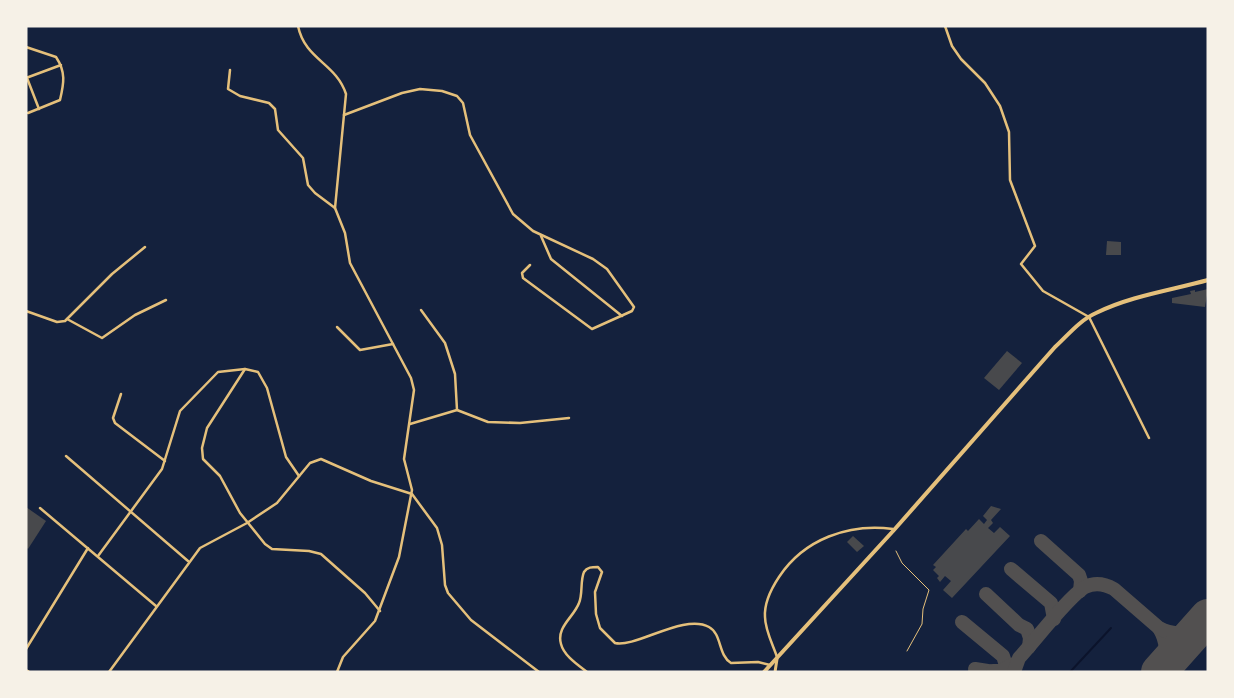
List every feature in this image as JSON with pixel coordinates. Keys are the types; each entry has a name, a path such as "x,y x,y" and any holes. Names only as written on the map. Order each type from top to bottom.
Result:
{"main road":[{"path":"764,672 894,530 1055,347 1089,317 1124,303 1208,280"}],"street":[{"path":"298,26 304,46 339,78 346,94 335,208 345,233 350,263 411,378 414,390 404,459 412,494 437,528 442,545 445,585 448,593 470,620 539,672"},
{"path":"945,26 952,46 960,59 985,82 1000,106 1009,132 1010,180 1035,246 1021,264 1043,291 1089,317 1149,438"},
{"path":"26,47 56,56 61,65 64,82 60,100 28,113"},
{"path":"39,109 27,78 61,65"},
{"path":"230,70 228,88 240,96 269,103 275,109 278,130 303,158 308,185 314,193 335,208"},
{"path":"344,115 402,93 420,90 442,91 457,96 463,103 470,135 513,214 540,234 593,259 607,269 634,307 632,311 592,329 523,278 522,273 530,265"},
{"path":"540,234 551,259 622,316"},
{"path":"26,311 57,322 67,319 112,274 145,247"},
{"path":"67,319 102,338 135,314 166,300"},
{"path":"421,310 445,343 455,374 457,410"},
{"path":"337,327 360,350 394,344"},
{"path":"245,369 207,428 202,454 203,459 220,476 247,523 265,544 272,549 310,551 321,554 365,593 380,611"},
{"path":"98,556 131,512 165,461 180,411 218,372 245,369 258,372 266,388 286,457 299,476"},
{"path":"122,394 113,418 115,423 165,461"},
{"path":"410,424 457,410 488,422 520,423 569,418"},
{"path":"66,456 189,561"},
{"path":"109,672 189,561 204,545 247,523 277,503 310,463 321,458 371,481 412,494"},
{"path":"337,672 343,657 375,621 380,611 399,557 412,494"},
{"path":"40,508 156,606"},
{"path":"775,672 777,659 765,618 766,602 772,588 786,566 806,548 830,535 877,527 894,530"},
{"path":"26,649 88,548"},
{"path":"587,672 567,654 561,645 560,637 562,628 580,601 583,574 592,567 598,567 602,572 594,598 600,628 615,643 628,643 667,629 702,625 710,628 715,633 724,656 731,663 758,662 770,666"}],"lane":[{"path":"896,551 902,563 929,590 923,609 922,624 908,651"}],"building":[{"path":"1107,241 1121,242 1121,255 1106,255"},
{"path":"1208,289 1205,307 1172,303 1172,298 1191,294 1190,291 1195,290 1195,292"},
{"path":"1007,351 1022,363 999,390 984,378"},
{"path":"991,506 1001,509 991,520 993,523 988,528 994,533 1000,527 1010,536 952,598 943,590 951,581 945,576 940,582 937,578 939,576 933,570 936,567 933,565 966,529 968,531 979,519 984,524 987,520 983,516"},
{"path":"26,507 46,521 28,549 26,547"},
{"path":"853,536 864,546 857,552 847,542"}],"waterway":[{"path":"1070,672 1111,628"}],"taxiway":[{"path":"1041,541 1079,575 1081,581 1080,591"},
{"path":"1011,569 1051,603 1054,619"},
{"path":"1014,672 1019,658 1052,620 1078,592 1092,584 1100,584 1114,589 1165,631 1171,633 1187,632 1203,622"},
{"path":"986,594 1019,625 1027,629 1030,638 1029,647"},
{"path":"962,622 1003,656 1008,672"},
{"path":"1159,628 1166,649 1160,670"},
{"path":"993,671 1000,671 1014,664"},
{"path":"975,669 994,672"}],"runway":[{"path":"1159,672 1208,617"}]}
